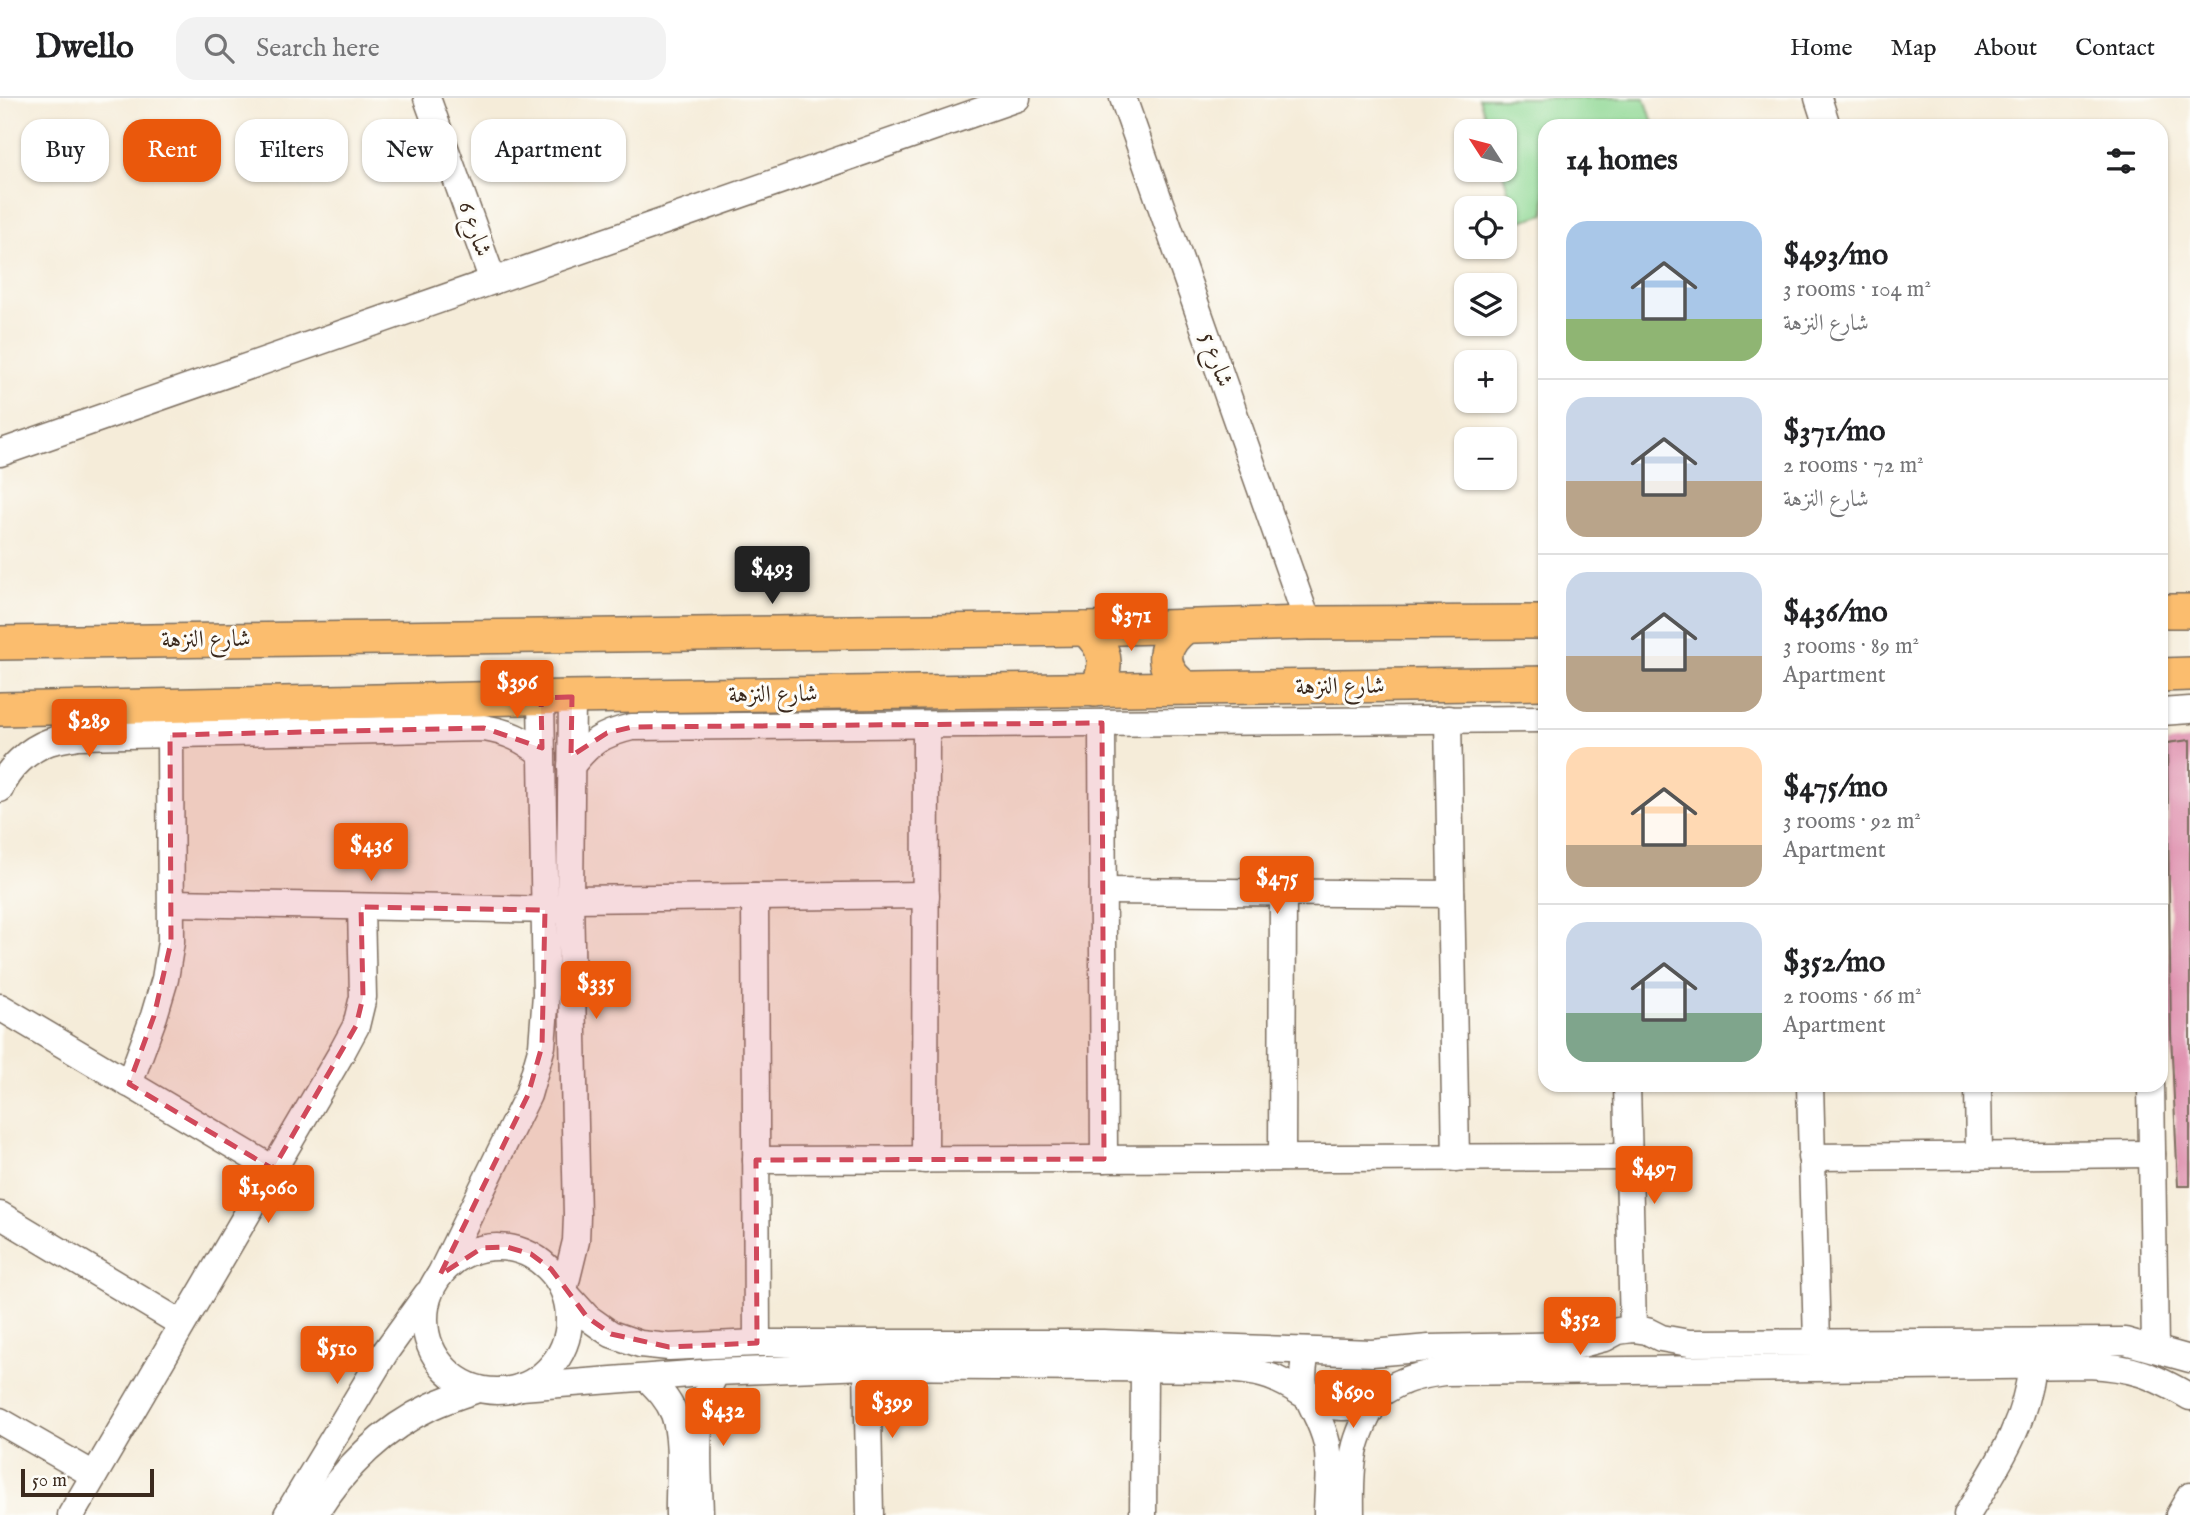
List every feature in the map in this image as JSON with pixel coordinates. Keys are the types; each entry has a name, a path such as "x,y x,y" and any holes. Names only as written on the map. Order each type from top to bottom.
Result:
{"main road":[{"path":"2168,611 2190,611"},
{"name":"شارع النزهة","path":"0,643 1085,629 1308,623 1538,622"},
{"path":"1185,627 1173,636 1166,650 1166,666 1173,679 1186,688"},
{"path":"1085,629 1096,638 1103,650 1103,678 1095,691"},
{"path":"2168,675 2190,674"},
{"name":"شارع النزهة","path":"0,709 1538,684"}],"street":[{"name":"شارع 6","path":"428,98 493,281"},
{"path":"0,453 1017,98"},
{"name":"شارع 5","path":"1123,98 1308,623"},
{"path":"1818,98 1825,119"},
{"path":"521,1387 541,1377 556,1360 567,1340 570,1317 565,1292 576,1241 577,1216 561,906 542,754 556,698"},
{"path":"556,698 571,766 561,906 546,994 542,1045 528,1095 436,1281 425,1311 427,1336 437,1360 455,1378 478,1389 499,1391 716,1372 867,1367 1229,1369 1256,1372 1283,1382 1324,1405 1344,1408 1363,1404 1400,1382 1444,1372 2032,1366 2120,1367 2152,1376 2190,1397"},
{"path":"2168,712 2190,710"},
{"path":"1448,719 1456,1158"},
{"path":"571,766 587,746 607,733 632,727 1538,719"},
{"path":"1102,723 1104,1159"},
{"path":"925,1160 926,725"},
{"path":"0,789 3,781 22,758 48,742 77,736 484,728 505,731 525,740 542,754"},
{"path":"129,1084 165,979 171,942 170,735"},
{"path":"1103,891 1451,894"},
{"path":"1282,1158 1283,892"},
{"path":"172,904 561,906 755,897 926,895"},
{"path":"755,897 757,1343"},
{"path":"71,1515 356,1026 363,997 361,907"},
{"path":"0,1007 273,1169"},
{"path":"1627,1092 1633,1329"},
{"path":"1810,1092 1817,1343"},
{"path":"1978,1092 1979,1155"},
{"path":"2151,1092 2155,1348"},
{"path":"1811,1157 2152,1154"},
{"path":"755,1160 1629,1157"},
{"path":"0,1215 182,1324"},
{"path":"288,1515 386,1351 436,1281 458,1258 482,1248 507,1247 531,1254 551,1269 565,1292 587,1317 603,1328 640,1344 670,1347 757,1343 1103,1343 1372,1353 1429,1348 1578,1345 1605,1338 1618,1331 1633,1329 1689,1343 2124,1341 2190,1359"},
{"path":"1605,1338 1603,1354 1608,1370"},
{"path":"1657,1369 1665,1354 1661,1338"},
{"path":"1307,1351 1303,1374 1306,1397 1320,1420 1327,1447 1327,1515"},
{"path":"1351,1515 1353,1449 1364,1420 1381,1394 1385,1379 1382,1364 1372,1353"},
{"path":"1967,1515 2020,1422 2032,1366"},
{"path":"867,1367 870,1515"},
{"path":"1143,1515 1144,1369"},
{"path":"700,1515 700,1412 706,1391 716,1372"},
{"path":"647,1378 663,1394 674,1414 678,1436 678,1515"},
{"path":"314,1515 354,1462 391,1430 433,1406 478,1389"},
{"path":"0,1421 94,1475"},
{"path":"2179,1515 2190,1496"}],"highlighted area":[{"path":"568,697 572,697 571,756 607,733 632,727 1102,723 1104,1159 756,1160 757,1343 669,1347 611,1334 587,1317 551,1269 531,1254 507,1247 482,1248 440,1275 528,1095 542,1046 545,910 361,907 363,997 356,1026 273,1169 129,1084 154,1016 171,942 170,735 484,728 542,748 541,698"}],"green space":[{"path":"1479,98 1645,98 1652,119 1538,119 1538,216 1518,222 1517,196 1510,196 1506,182 1517,182 1517,119 1486,119"}],"building":[{"path":"2190,740 2190,1186 2178,1186 2171,1033 2168,743"}]}
